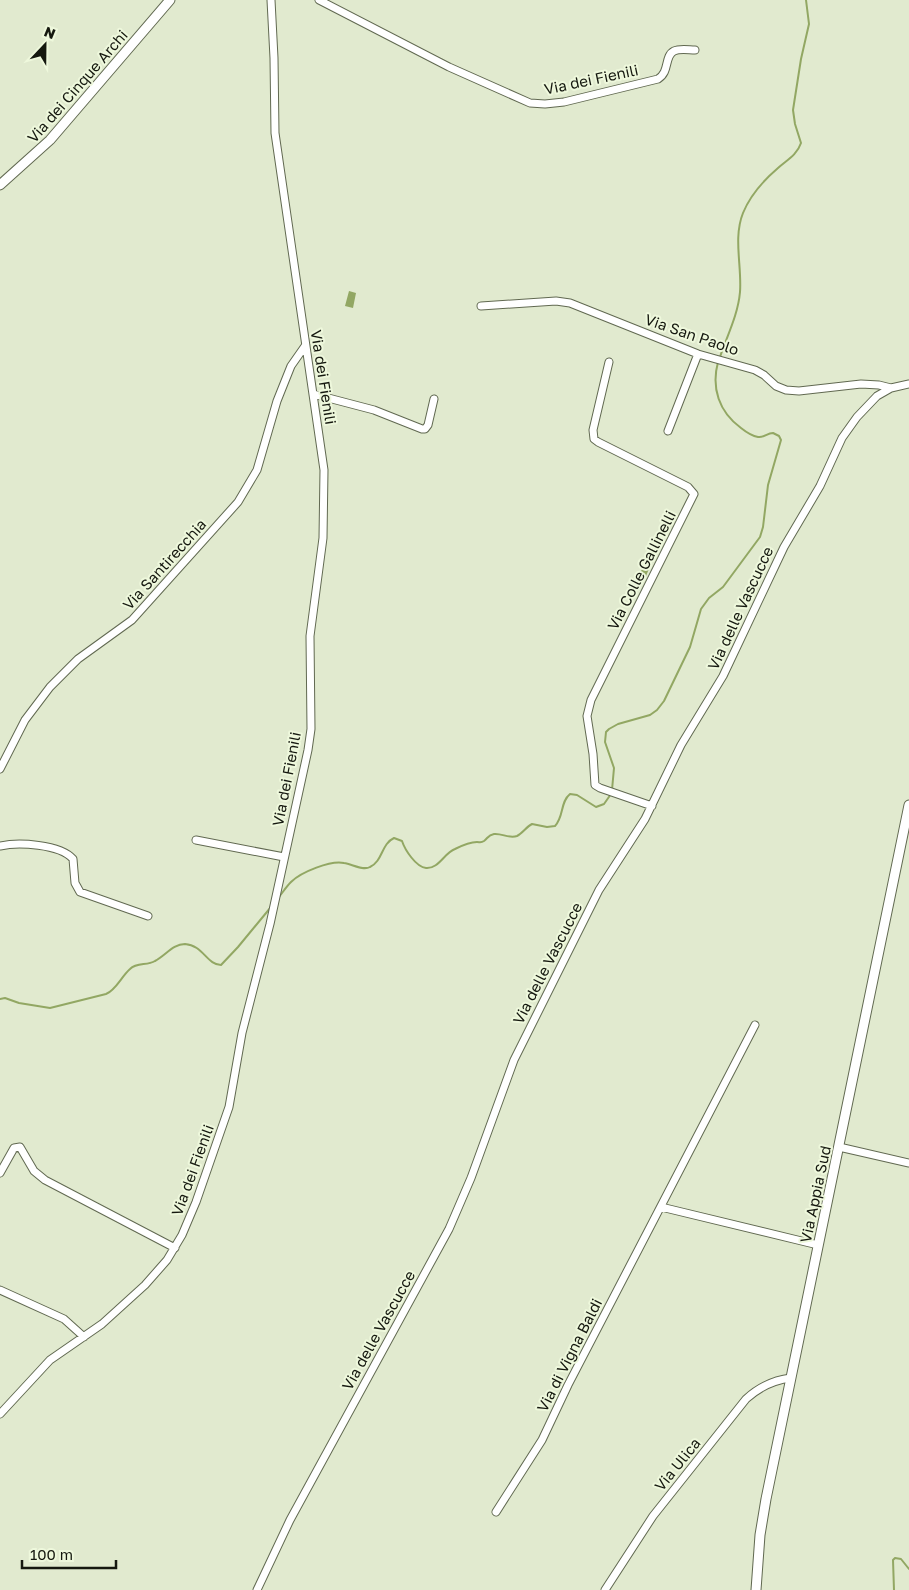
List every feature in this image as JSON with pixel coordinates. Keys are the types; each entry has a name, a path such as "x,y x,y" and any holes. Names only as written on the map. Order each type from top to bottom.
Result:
{"main road":[{"name":"Via dei Cinque Archi","path":"0,185 50,140 170,0"},
{"name":"Via Appia Sud","path":"756,1590 763,1516 909,805"}],"street":[{"name":"Via dei Fienili","path":"0,1414 47,1362 106,1321 150,1280 175,1248 193,1210 228,1112 241,1040 270,924 310,739 310,636 322,541 325,484 323,458 274,127 274,58 271,0"},
{"name":"Via dei Fienili","path":"319,0 457,70 520,100 536,104 564,102 658,79 664,74 672,52 695,50"},
{"name":"Via San Paolo","path":"481,306 556,301 570,303 698,354 760,372 776,386 786,390 799,391 861,384 892,388"},
{"name":"Via Santirecchia","path":"0,769 25,720 50,687 78,659 132,620 238,502 256,473 283,386 293,361 305,346"},
{"path":"668,431 698,354"},
{"name":"Via Colle Gallinelli","path":"609,362 593,430 594,439 690,488 694,496 589,705 587,716 593,754 593,780 596,786 652,806"},
{"name":"Via delle Vascucce","path":"257,1590 279,1540 303,1494 444,1237 474,1170 508,1075 520,1048 599,890 652,806 681,745 723,676 786,542 820,486 844,436 872,401 892,388 909,384"},
{"path":"313,394 368,409 422,429 426,429 428,425 434,399"},
{"path":"196,840 284,857"},
{"path":"0,846 22,844 64,852 73,860 75,883 80,892 148,916"},
{"name":"Via di Vigna Baldi","path":"496,1512 542,1440 568,1385 754,1025"},
{"path":"0,1173 14,1148 20,1147 34,1171 48,1181 175,1248"},
{"path":"839,1147 909,1162"},
{"path":"660,1207 818,1245"},
{"path":"0,1290 64,1319 84,1337"},
{"name":"Via Ulica","path":"605,1590 653,1516 746,1400 761,1388 776,1381 791,1378"}],"shaded area":[{"path":"349,291 356,293 353,308 345,306"},
{"path":"645,561 651,564 646,576 640,574"}],"waterway":[{"path":"720,357 739,301 738,252 740,223 743,213 749,200 758,189 794,154 801,143 793,110 809,24 806,0"},
{"path":"612,790 614,768 605,742 606,732 618,724 650,715 664,701 690,647 701,609 709,598 723,587 760,537 763,527 768,485 781,440 779,436 773,433 760,437 751,435 733,422 727,415 716,390 718,362"},
{"path":"279,897 296,878 324,865 338,863 361,868 370,867 377,861 387,844 394,838 402,841 408,853 418,865 431,868 451,851 469,843 482,842 492,834 514,837 532,824 547,827 555,826 560,818 565,801 570,794 577,795 596,807 604,804 611,794"},
{"path":"0,999 5,998 19,1003 50,1008 106,994 113,990 133,967 159,959 181,944 191,945 201,951 212,962 221,965 271,907"},
{"path":"894,1590 893,1560 895,1558 901,1559 909,1569"}]}
